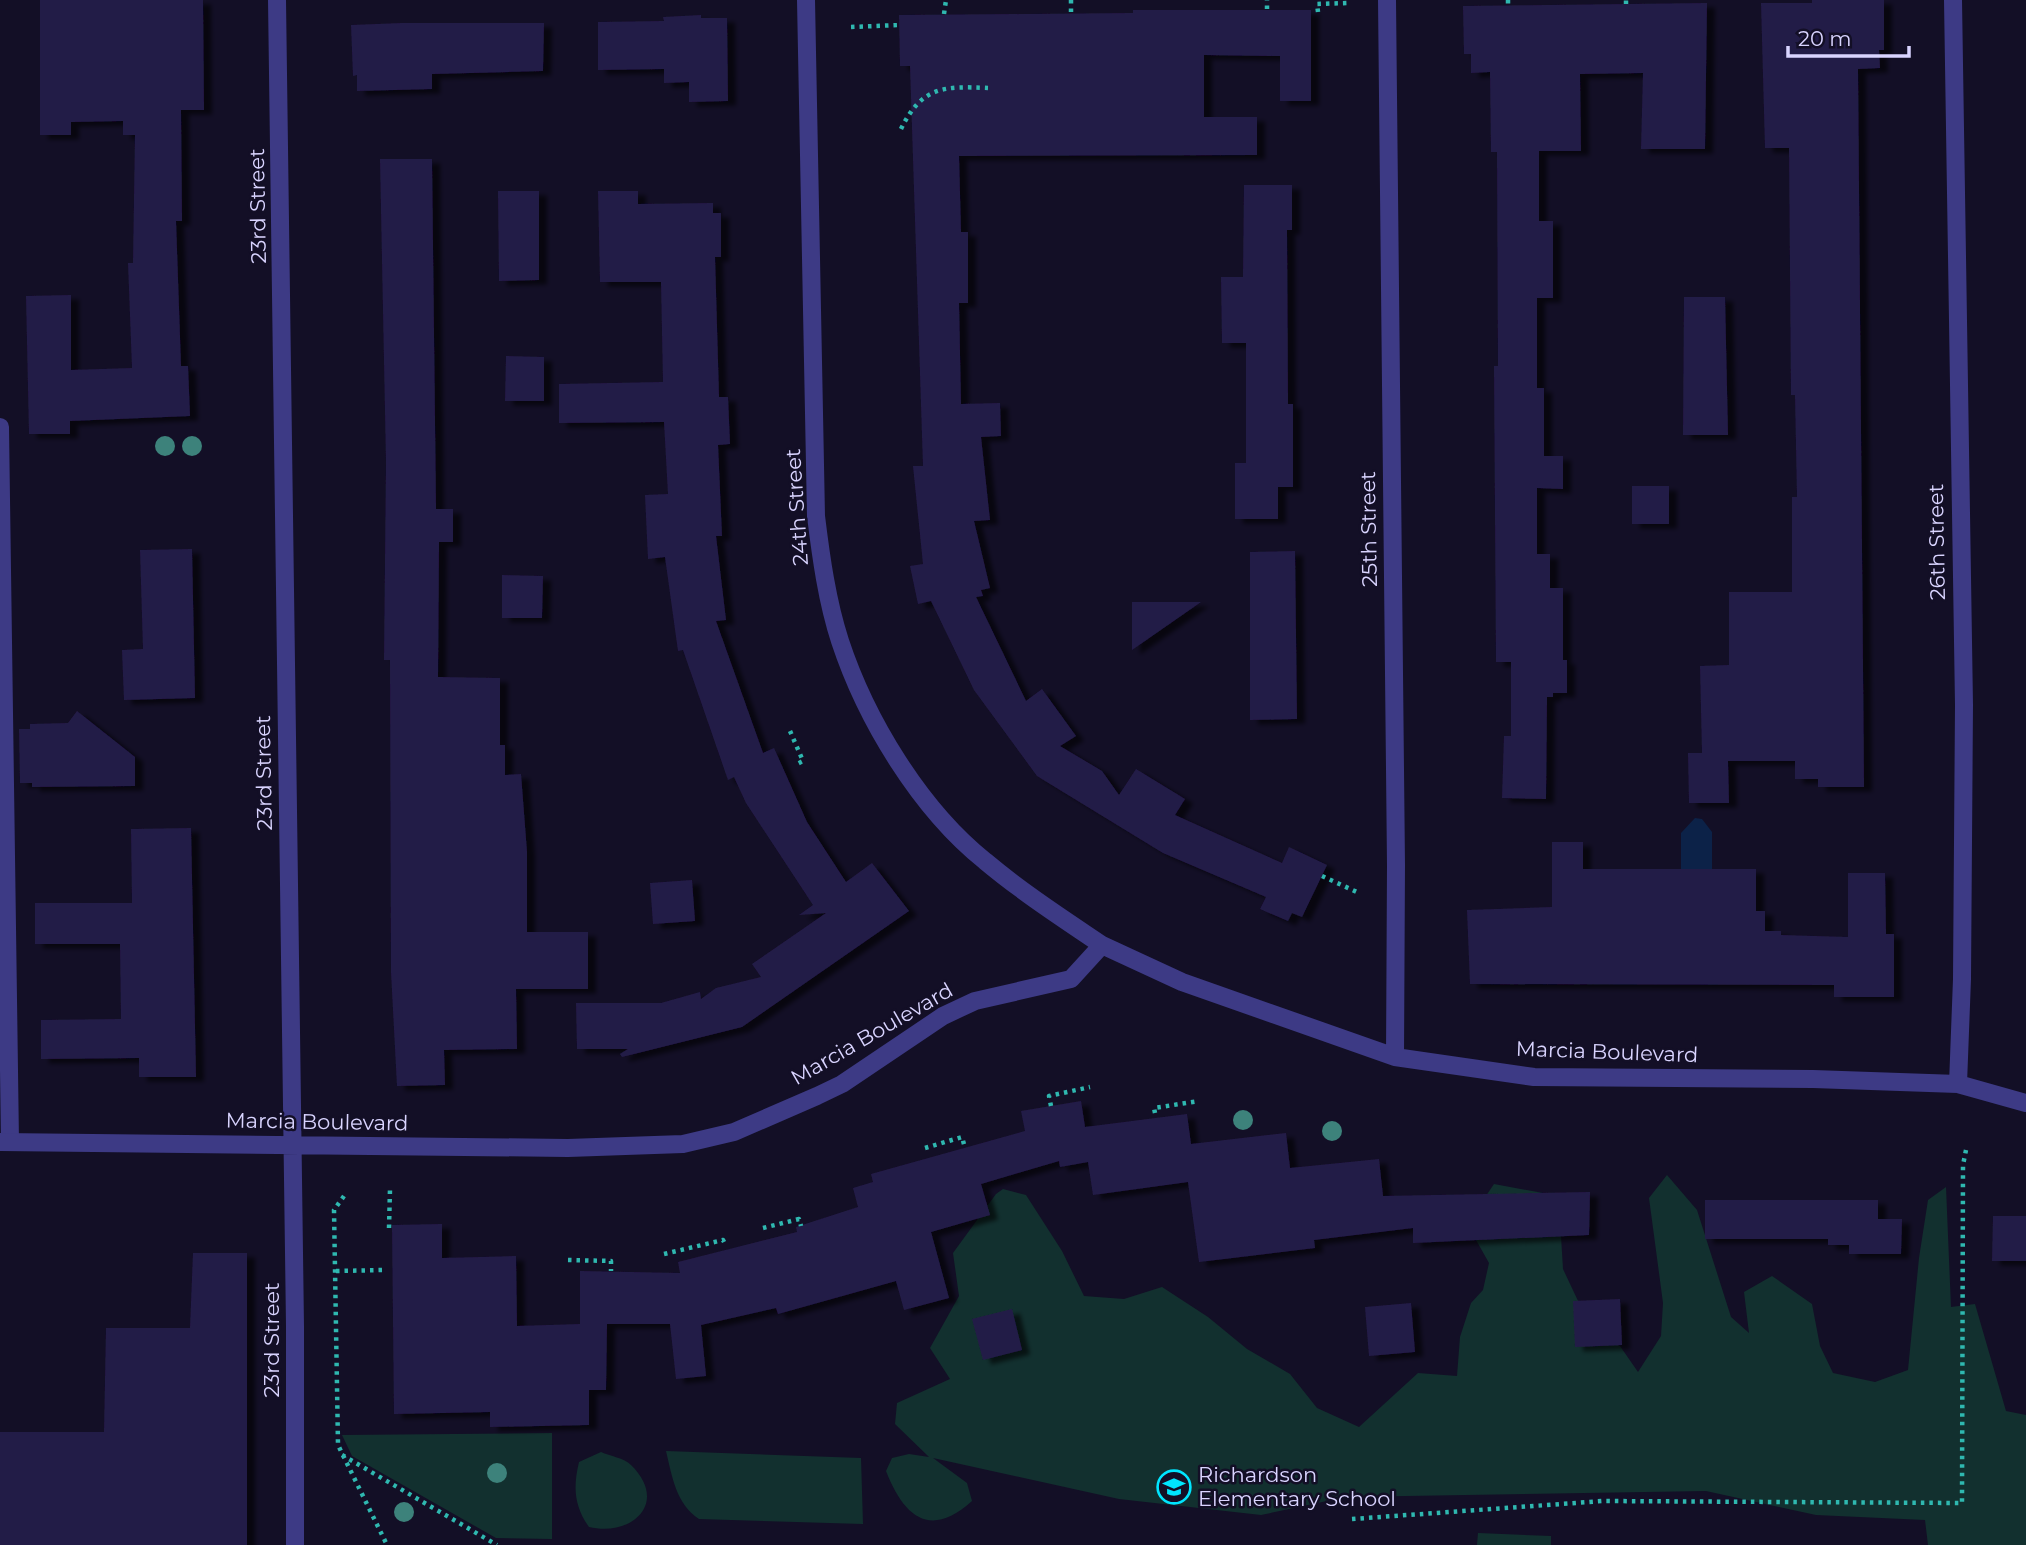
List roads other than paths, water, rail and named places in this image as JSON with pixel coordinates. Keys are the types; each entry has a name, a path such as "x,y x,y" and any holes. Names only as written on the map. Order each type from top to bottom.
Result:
{"street":[{"name":"23rd Street","path":"277,0 295,1545"},
{"name":"24th Street","path":"807,0 816,516 822,564 840,640 863,699 919,793 983,860 1101,945"},
{"name":"25th Street","path":"1387,0 1396,865 1395,1056"},
{"name":"26th Street","path":"1953,0 1964,705 1962,979 1958,1084"},
{"path":"0,427 5,1142"},
{"name":"Marcia Boulevard","path":"5,1142 291,1142 568,1148 683,1144 734,1132 817,1097 842,1084 943,1016 975,1001 1071,979 1101,945 1182,982 1395,1056 1534,1077 1813,1079 1958,1084 2026,1103"}],"water":[{"path":"1695,818 1702,819 1712,832 1712,870 1681,871 1681,833"}],"place":[{"name":"Richardson Elementary School","path":"1174,1487"}]}
